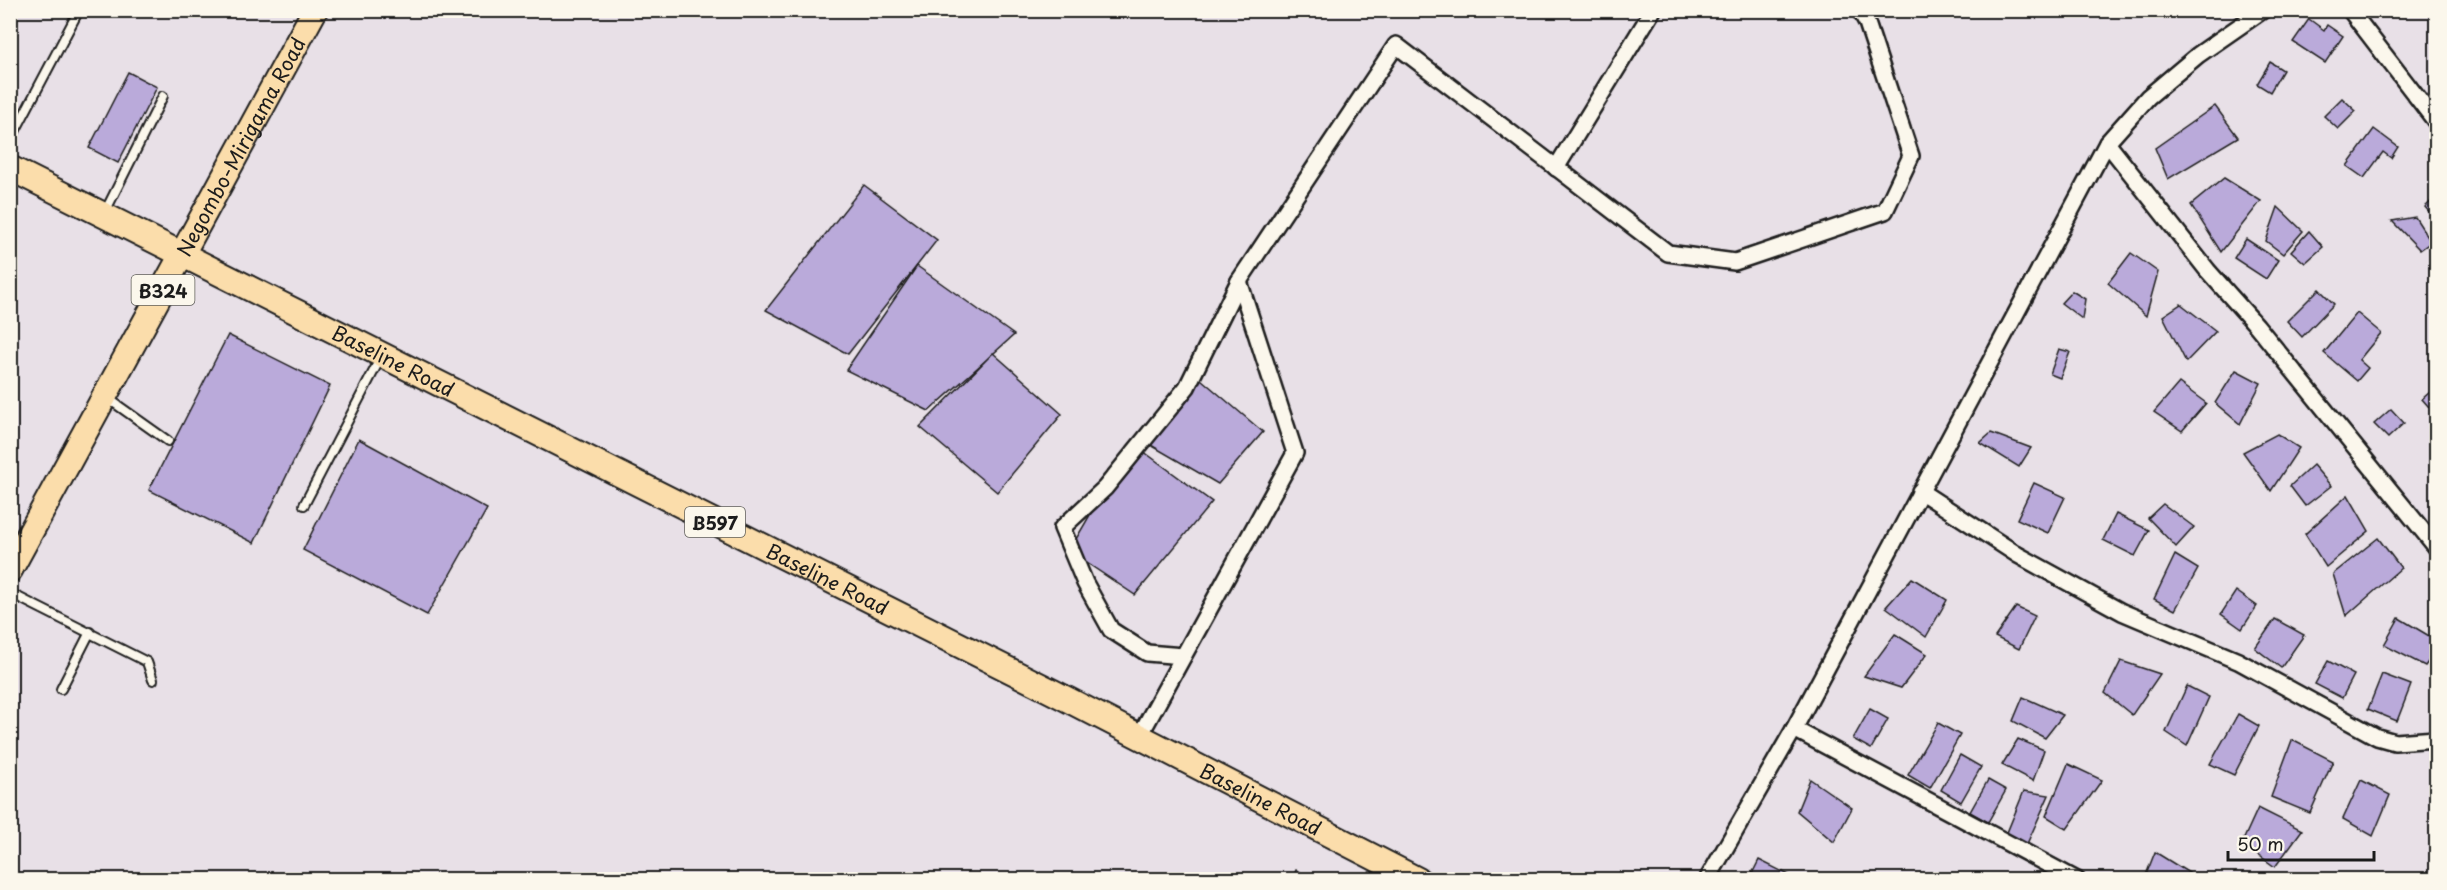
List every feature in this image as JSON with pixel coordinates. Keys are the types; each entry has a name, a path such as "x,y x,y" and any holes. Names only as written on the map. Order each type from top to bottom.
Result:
{"main road":[{"name":"Negombo-Mirigama Road","path":"10,570 315,10"},
{"name":"Baseline Road","path":"10,168 1053,692 1418,879"}],"street":[{"path":"1556,168 1653,10"},
{"path":"1183,656 1147,653 1111,630 1085,583 1062,528 1105,488 1186,387 1239,281 1396,45 1668,253 1735,262 1886,211 1911,156 1867,23 1860,10"},
{"path":"1707,879 1794,729 2107,144 2148,97 2198,55 2263,10"},
{"path":"2350,10 2436,122"},
{"path":"2107,144 2208,271 2257,326 2436,547"},
{"path":"1139,737 1295,453 1239,281"},
{"path":"1920,490 2019,555 2122,612 2238,661 2377,736 2395,742 2436,739"},
{"path":"1794,729 2077,879"}],"lane":[{"path":"10,141 78,12"},
{"path":"104,214 164,96"},
{"path":"304,506 381,356"},
{"path":"105,396 168,441"},
{"path":"10,593 147,662 153,680"},
{"path":"61,689 90,632"}],"building":[{"path":"2309,19 2324,30 2327,25 2343,36 2325,63 2293,42"},
{"path":"2270,62 2283,70 2270,92 2257,84"},
{"path":"128,72 157,87 118,163 89,148"},
{"path":"2342,98 2356,111 2338,129 2324,116"},
{"path":"2215,106 2238,137 2168,179 2155,148"},
{"path":"2374,129 2398,147 2391,158 2383,152 2364,178 2347,166"},
{"path":"2224,178 2261,201 2221,252 2191,205"},
{"path":"864,185 937,240 848,354 766,310"},
{"path":"2436,197 2436,220 2425,207"},
{"path":"2278,207 2303,231 2283,254 2266,241"},
{"path":"2415,217 2431,242 2420,250 2392,221"},
{"path":"2309,231 2323,247 2305,263 2291,251"},
{"path":"2246,239 2278,260 2266,279 2234,258"},
{"path":"2131,253 2158,272 2146,316 2108,283"},
{"path":"917,266 1014,335 929,411 846,370"},
{"path":"2319,289 2334,304 2302,337 2287,321"},
{"path":"2072,291 2085,299 2082,319 2061,303"},
{"path":"2181,304 2216,331 2186,362 2163,316"},
{"path":"2357,313 2381,333 2359,360 2368,368 2357,381 2324,353"},
{"path":"228,335 330,386 254,543 149,490"},
{"path":"2059,349 2070,352 2060,378 2050,374"},
{"path":"993,353 1062,414 997,492 920,427"},
{"path":"2236,370 2261,383 2240,424 2215,403"},
{"path":"1195,374 1263,432 1218,484 1149,444"},
{"path":"2179,383 2206,403 2182,431 2154,412"},
{"path":"2436,387 2436,415 2422,399"},
{"path":"2391,409 2404,423 2388,438 2374,424"},
{"path":"1991,433 2031,448 2019,467 1980,443"},
{"path":"2277,434 2299,448 2271,491 2243,452"},
{"path":"359,439 487,509 427,615 303,550"},
{"path":"1132,443 1212,502 1135,595 1069,551"},
{"path":"2313,465 2331,486 2305,506 2290,486"},
{"path":"2034,483 2065,497 2048,533 2017,519"},
{"path":"2348,495 2369,531 2326,567 2305,534"},
{"path":"2163,504 2194,527 2176,547 2148,518"},
{"path":"2116,514 2149,530 2135,556 2103,540"},
{"path":"2378,538 2401,568 2346,616 2333,574"},
{"path":"2175,555 2198,569 2175,610 2154,599"},
{"path":"1912,578 1947,600 1926,637 1886,607"},
{"path":"2236,591 2257,606 2242,629 2221,614"},
{"path":"2016,607 2035,616 2019,649 1995,637"},
{"path":"2399,618 2436,640 2436,651 2425,666 2384,645"},
{"path":"2275,619 2304,635 2281,668 2255,648"},
{"path":"1895,634 1927,654 1901,688 1864,676"},
{"path":"2121,661 2160,674 2132,715 2105,693"},
{"path":"2328,661 2354,675 2342,698 2315,684"},
{"path":"2382,674 2411,685 2397,721 2368,709"},
{"path":"2187,686 2209,697 2187,746 2166,732"},
{"path":"2023,697 2063,715 2045,738 2013,721"},
{"path":"1870,709 1888,719 1871,749 1853,739"},
{"path":"2238,714 2259,726 2234,775 2210,764"},
{"path":"1938,723 1960,735 1930,788 1908,775"},
{"path":"2018,739 2044,750 2033,781 2002,765"},
{"path":"2292,740 2333,761 2310,813 2271,797"},
{"path":"1960,755 1981,767 1961,802 1941,790"},
{"path":"2068,764 2102,780 2067,829 2046,816"},
{"path":"1810,779 1852,808 1834,842 1797,811"},
{"path":"1988,780 2006,790 1988,822 1970,812"},
{"path":"2361,780 2390,795 2373,836 2343,819"},
{"path":"2024,791 2049,795 2026,846 2006,835"},
{"path":"2258,808 2302,830 2275,867 2242,843"},
{"path":"2155,852 2194,876 2192,880 2144,880"},
{"path":"1759,860 1791,876 1790,880 1749,880"},
{"path":"1296,870 1314,880 1292,880"}]}
